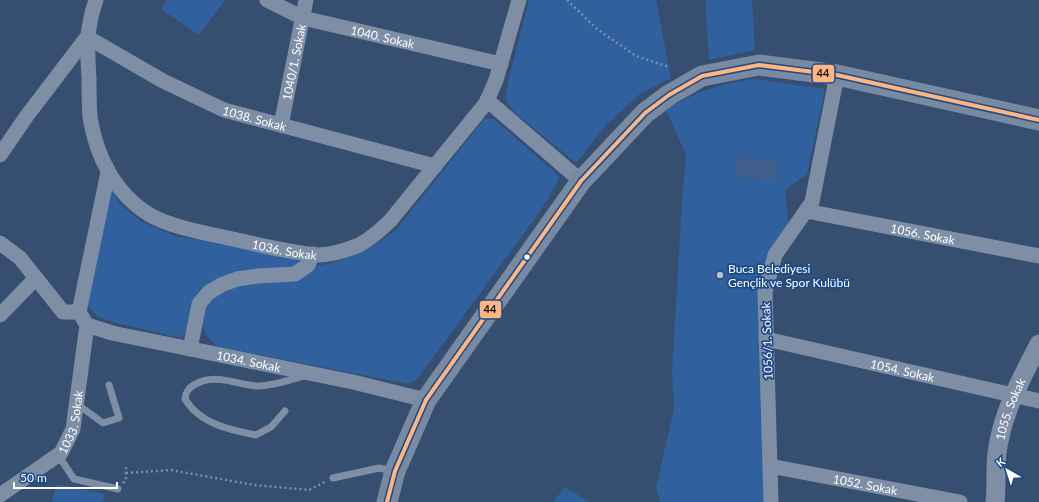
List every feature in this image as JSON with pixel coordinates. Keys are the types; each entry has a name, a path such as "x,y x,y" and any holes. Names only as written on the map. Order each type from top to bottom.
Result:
{"main road":[{"path":"387,502 395,471 426,400 581,181 645,113 669,95 702,76 759,65 837,75 1039,120"}],"street":[{"name":"1036. Sokak","path":"96,0 90,15 87,36 90,117 95,137 108,172 120,189 132,202 150,215 170,224 270,247 319,255 342,251 359,245 374,236 390,221 487,100 496,80 519,0"},
{"name":"1040. Sokak","path":"267,0 303,18 501,64"},
{"name":"1040/1. Sokak","path":"281,125 306,0"},
{"name":"1038. Sokak","path":"87,36 163,81 224,110 435,166"},
{"path":"0,155 26,117 87,36"},
{"name":"1056/1. Sokak","path":"771,502 765,292 775,255 812,202 837,75"},
{"path":"487,100 581,181"},
{"path":"87,325 79,312 108,172"},
{"name":"1056. Sokak","path":"806,211 1039,256"},
{"path":"0,244 20,258 63,312 79,312"},
{"path":"190,349 199,304 208,293 220,285 237,279 295,274 308,265 313,254"},
{"path":"0,315 36,278"},
{"name":"1034. Sokak","path":"87,325 112,333 353,382 426,400"},
{"name":"1033. Sokak","path":"3,492 61,453 73,429 87,325"},
{"name":"1054. Sokak","path":"766,339 1039,401"},
{"name":"1055. Sokak","path":"995,502 995,476 1000,435 1013,396 1039,344"},
{"name":"1052. Sokak","path":"770,466 960,502"}],"lane":[{"path":"285,411 271,427 256,435 216,425 189,407 185,399 186,392 192,386 201,381 213,379 259,386 314,374"},
{"path":"76,404 103,423 119,418 109,385"},
{"path":"58,455 74,479 118,489"},
{"path":"333,478 379,468 395,471"}],"path":[{"path":"567,0 597,30 636,56 668,67"},
{"path":"126,473 171,470 254,485 309,490 333,478"}],"shaded area":[{"path":"167,0 225,0 199,35 161,9"},
{"path":"529,0 656,0 671,78 640,94 607,124 576,163 514,112 505,99"},
{"path":"705,0 752,0 755,50 709,60"},
{"name":"Buca Belediyesi Gençlik ve Spor Kulübü","path":"755,79 825,89 807,174 785,190 789,227 767,257 758,294 764,502 660,502 656,488 674,408 672,371 686,154 666,110 688,97 709,89"},
{"path":"485,118 494,119 559,176 557,184 539,213 418,378 408,384 216,346 208,337 203,327 202,319 204,309 212,299 224,289 250,282 296,279 316,266 332,263 370,248 395,231"},
{"path":"737,157 779,160 777,180 735,177"},
{"path":"110,188 121,205 142,222 175,236 303,258 295,268 218,279 200,289 191,304 186,331 181,338 120,324 98,317 82,299"},
{"path":"56,484 105,494 103,502 52,502"},
{"path":"565,487 589,502 553,502"}],"transit line":[{"name":"44","path":"387,502 395,471 426,400 581,181 645,113 669,95 702,76 759,65 837,75 1039,120"}],"place":[{"name":"Buca Belediyesi Gençlik ve Spor Kulübü","path":"720,275"}]}
